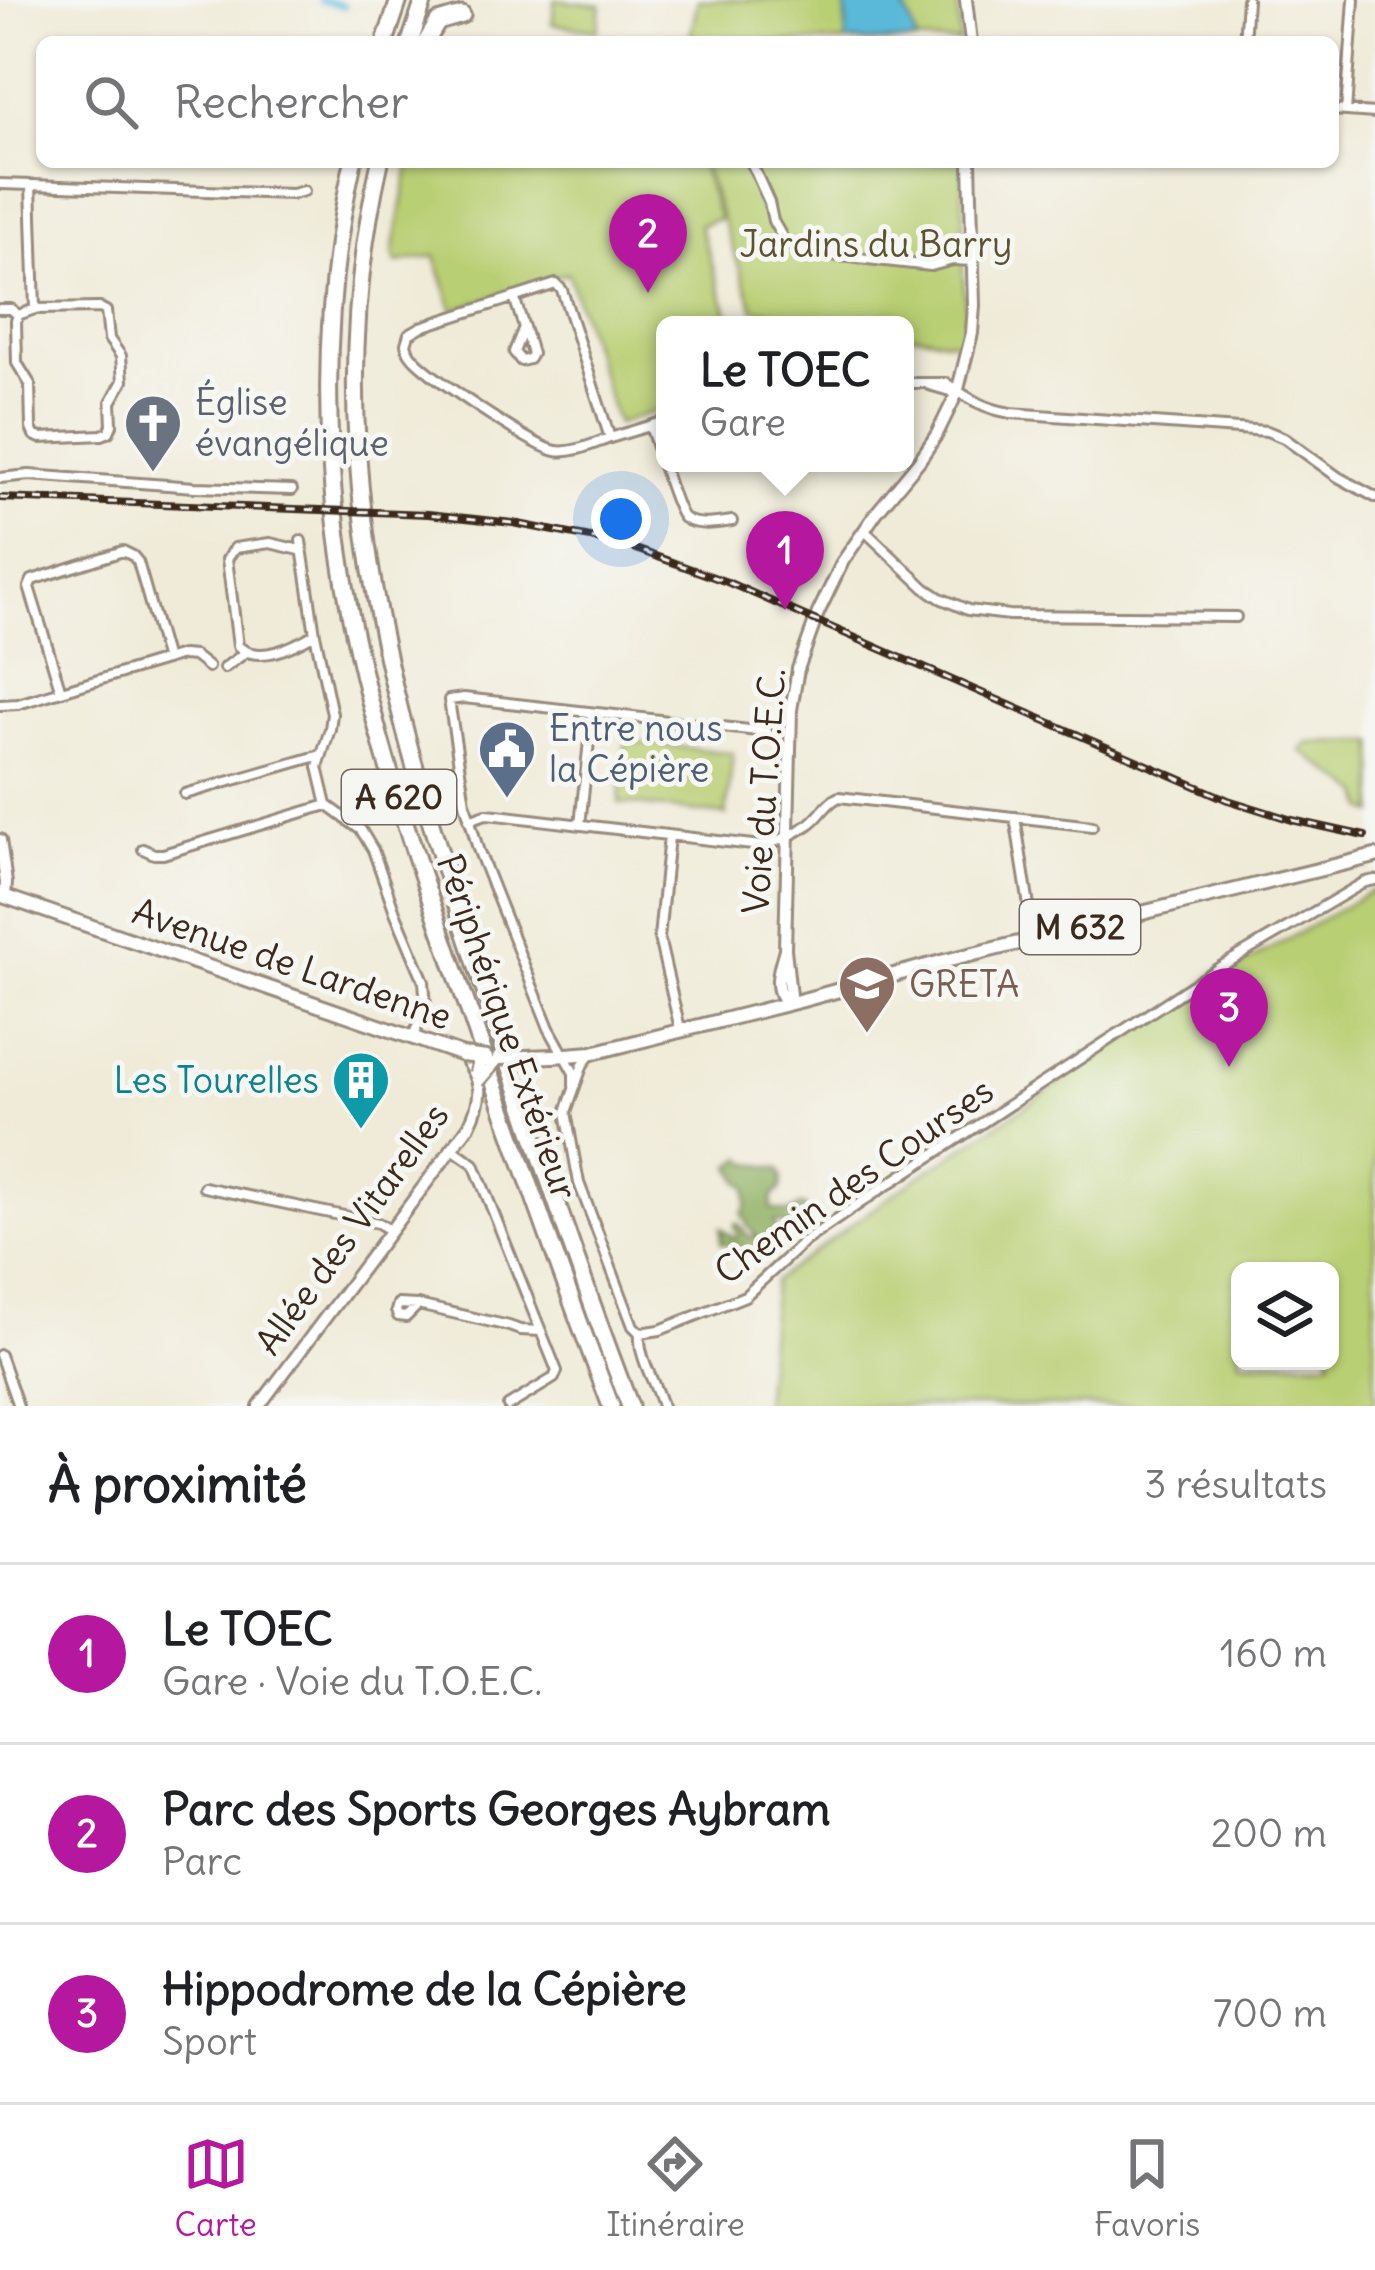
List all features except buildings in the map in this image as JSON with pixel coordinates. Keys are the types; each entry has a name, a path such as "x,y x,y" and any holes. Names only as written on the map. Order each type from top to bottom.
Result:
{"highway":[{"path":"388,36 399,0"},
{"path":"412,36 424,0"},
{"path":"430,36 438,22 462,15"},
{"name":"Périphérique Extérieur","path":"352,168 334,286 330,429 338,540 360,660 409,833 457,976 611,1406"},
{"name":"A 620","path":"379,168 361,275 355,401 365,544 384,651 451,891 567,1237 630,1406"}],"main road":[{"name":"Avenue de Lardenne","path":"2,894 464,1055 493,1058 576,1055 1375,852"},
{"path":"478,1078 478,1063 493,1058"}],"street":[{"path":"966,0 970,36"},
{"path":"1244,36 1247,0"},
{"path":"1346,111 1354,0"},
{"path":"1339,110 1375,113"},
{"path":"754,168 785,242 804,252 931,266 973,261"},
{"name":"Voie du T.O.E.C.","path":"914,467 957,393 972,333 972,168"},
{"path":"0,184 304,191"},
{"path":"31,185 35,309"},
{"path":"610,438 559,285 412,331 406,340 406,348 424,367 552,451 563,452 610,438 650,426 656,424"},
{"path":"514,297 524,327"},
{"path":"0,310 10,309 18,315"},
{"path":"35,309 106,311 111,345 121,356 123,381 111,402 110,432 34,435 30,384 17,363 18,315 35,309"},
{"path":"914,383 952,385 957,393 994,410 1267,430 1375,497"},
{"path":"650,426 656,442"},
{"path":"667,472 682,517 694,523 732,521"},
{"name":"Voie du T.O.E.C.","path":"786,999 791,710 798,669 830,587 864,530 910,472"},
{"path":"0,478 29,475 292,490"},
{"path":"864,530 925,589 968,610 1009,615 1236,617"},
{"path":"315,634 292,646 255,655 238,646 227,559 235,548 270,543 300,546 332,714 318,767 328,805 367,838 424,981 426,1007 413,1036"},
{"path":"61,691 28,587 32,580 123,551 137,562 166,660"},
{"path":"224,668 245,653"},
{"path":"0,705 18,704 182,655 194,656 208,667"},
{"path":"576,1055 554,1037 478,849 448,700 766,732"},
{"path":"580,824 592,713"},
{"path":"185,794 320,755"},
{"path":"469,820 497,814 761,846 813,822 832,799 849,798 1092,826"},
{"path":"143,849 163,854 328,805"},
{"path":"1015,817 1033,936"},
{"path":"669,836 658,938 680,1027"},
{"path":"0,842 6,883 2,894"},
{"name":"Chemin des Courses","path":"640,1333 660,1330 745,1296 805,1241 875,1193 1220,967 1364,882 1375,880"},
{"name":"Allée des Vitarelles","path":"259,1406 469,1126 477,1104 478,1078 464,1055"},
{"path":"574,1086 576,1055"},
{"path":"576,1055 566,1112 579,1183 633,1326 640,1333 640,1349 662,1406"},
{"path":"452,1148 474,1164 557,1371 554,1378 508,1406"},
{"path":"204,1186 378,1223 390,1231"},
{"path":"418,1305 542,1331"},
{"path":"0,1354 14,1405"}],"green space":[{"path":"555,0 601,5 598,30 552,24"},
{"path":"698,0 958,0 960,36 690,36"},
{"path":"409,168 702,168 719,219 699,225 729,316 656,316 656,411 617,424 568,273 453,310 435,256 396,263 393,253"},
{"name":"Jardins du Barry","path":"704,168 963,168 963,343 914,335 914,316 798,316 754,309"},
{"path":"626,741 733,753 726,815 619,803"},
{"path":"1375,742 1375,814 1366,809 1362,794 1301,751 1308,743"},
{"path":"1375,889 1375,1406 763,1406 774,1281 899,1190 1211,983"},
{"path":"743,1158 779,1169 781,1189 773,1196 771,1209 789,1213 800,1206 810,1213 789,1229 774,1222 778,1238 765,1244 767,1254 721,1243 721,1228 738,1237 737,1223 749,1237 757,1237 742,1214 747,1187 732,1166"}],"water":[{"path":"846,0 903,0 916,36 846,36"}],"waterway":[{"path":"321,0 343,6"}],"railway":[{"path":"0,498 428,514 513,523 622,544 727,582 1228,800 1365,836"}],"place":[{"name":"Parc des Sports Georges Aybram","path":"648,293"},
{"name":"Église évangélique","path":"153,474"},
{"name":"Le TOEC","path":"785,610"},
{"name":"Entre nous la Cépière","path":"507,800"},
{"name":"GRETA","path":"867,1035"},
{"name":"Hippodrome de la Cépière","path":"1229,1067"},
{"name":"Les Tourelles","path":"361,1131"}]}
